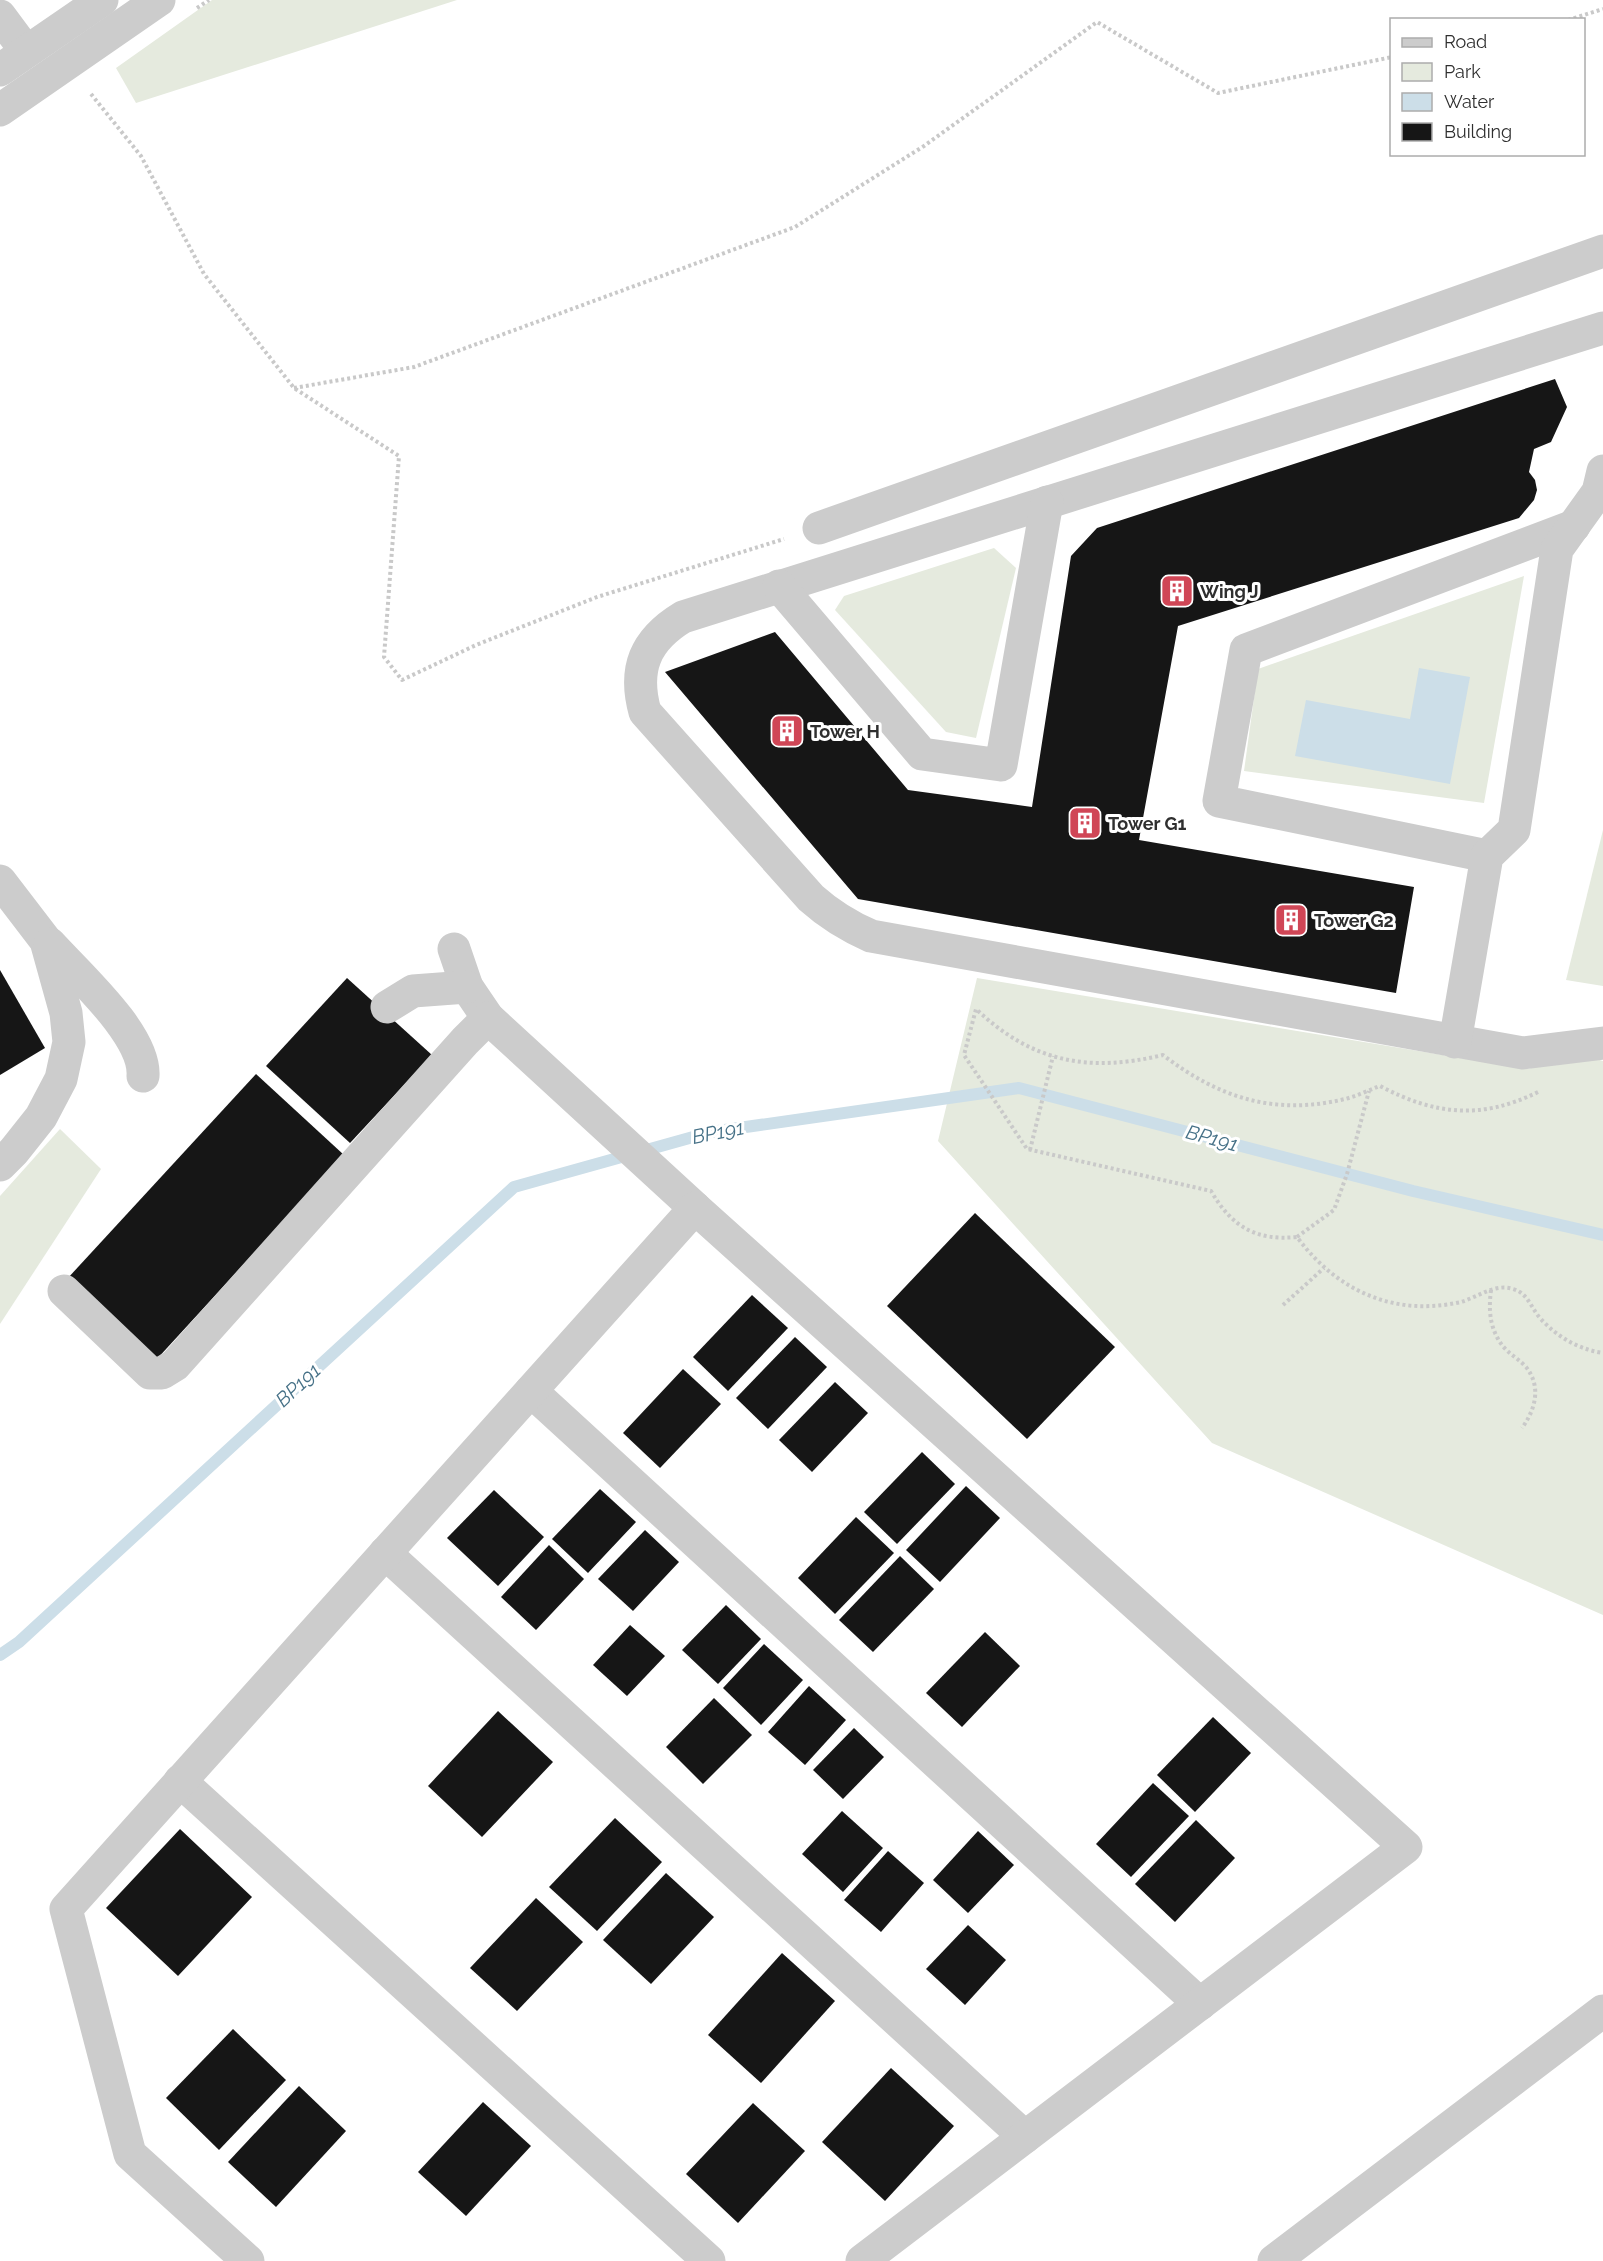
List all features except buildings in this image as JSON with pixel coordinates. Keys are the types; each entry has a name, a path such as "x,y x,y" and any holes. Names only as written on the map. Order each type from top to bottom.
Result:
{"street":[{"path":"0,70 102,0"},
{"path":"0,110 159,0"},
{"path":"0,16 26,51"},
{"path":"819,528 1603,250"},
{"path":"1600,339 1047,502 683,617 667,627 654,641 645,658 640,675 640,694 645,712 811,898 828,913 871,936 1523,1053 1603,1043"},
{"path":"1455,1042 1487,856 1514,831 1557,549 1598,492 1603,471"},
{"path":"779,586 922,754 1001,765 1047,502"},
{"path":"1487,856 1219,801 1246,650 1574,526"},
{"path":"0,881 46,941 120,1020 140,1054 143,1076"},
{"path":"0,1165 41,1117 61,1079 69,1042 66,1013 46,941"},
{"path":"453,949 467,987 488,1018 695,1208 1406,1847 862,2261"},
{"path":"387,1007 413,991 467,987"},
{"path":"64,1290 150,1374 162,1373 175,1365 488,1018"},
{"path":"248,2261 130,2154 66,1909 695,1208"},
{"path":"531,1391 1200,2004"},
{"path":"385,1553 1025,2137"},
{"path":"180,1781 709,2261"},
{"path":"1274,2261 1603,2011"}],"path":[{"path":"1574,18 1603,9"},
{"path":"294,388 414,367 795,226 924,146 1097,22 1218,93 1390,57"},
{"path":"85,86 141,156 204,274 294,388 399,456 384,657 402,680 476,645 597,597 819,528"},
{"path":"1369,1090 1347,1174 1334,1210 1297,1238 1280,1239 1246,1230 1220,1207 1211,1191 1027,1149 964,1055 976,1009 993,1025 1018,1042 1053,1056 1075,1062 1104,1065 1134,1062 1162,1055 1187,1074 1215,1089 1245,1100 1276,1106 1312,1105 1347,1099 1369,1090 1380,1086 1407,1100 1436,1109 1466,1112 1492,1109 1517,1102 1541,1090"},
{"path":"1030,1150 1053,1056"},
{"path":"1297,1238 1324,1268 1348,1286 1370,1296 1400,1305 1431,1306 1462,1301 1502,1287 1514,1289 1528,1299 1539,1317 1554,1332 1573,1344 1603,1353"},
{"path":"1283,1305 1324,1268"},
{"path":"1491,1290 1489,1306 1496,1336 1504,1348 1525,1367 1535,1389 1535,1402 1531,1416 1522,1428"}],"green space":[{"path":"212,0 457,0 136,103 116,68"},
{"path":"994,548 1016,568 976,738 946,732 835,610 844,596"},
{"path":"1524,576 1484,803 1244,771 1258,669"},
{"path":"1603,830 1603,986 1566,980"},
{"path":"977,978 1528,1069 1579,1054 1603,1061 1603,1615 1212,1443 938,1141"},
{"path":"60,1129 101,1169 0,1324 0,1196"}],"water":[{"path":"1419,668 1470,677 1450,784 1295,756 1306,700 1410,719"}],"waterway":[{"name":"BP191","path":"0,1655 19,1642 514,1187 711,1132 1019,1088 1413,1191 1603,1235"}],"place":[{"name":"Wing J","path":"1177,591"},
{"name":"Tower H","path":"787,731"},
{"name":"Tower G1","path":"1085,823"},
{"name":"Tower G2","path":"1291,920"}]}
